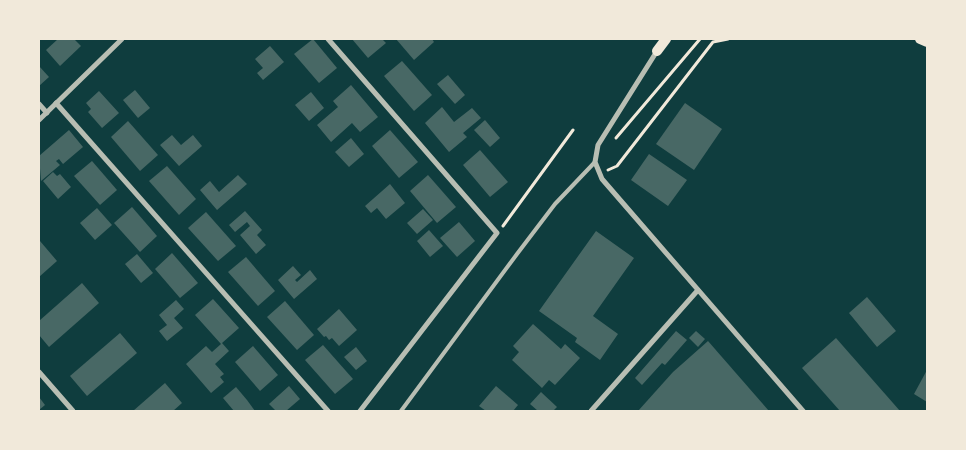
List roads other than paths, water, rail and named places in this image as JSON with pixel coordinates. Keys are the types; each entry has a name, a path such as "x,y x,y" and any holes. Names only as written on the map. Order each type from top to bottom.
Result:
{"main road":[{"path":"657,51 661,39"},
{"path":"657,51 666,39"},
{"path":"920,39 927,42"}],"street":[{"path":"39,120 122,39"},
{"path":"328,39 497,234 360,411"},
{"path":"657,51 598,145 594,162 599,175 803,411"},
{"path":"39,104 47,113"},
{"path":"56,104 328,411"},
{"path":"591,411 698,290"},
{"path":"39,372 73,411"}],"lane":[{"path":"401,411 544,218 594,162"}]}
